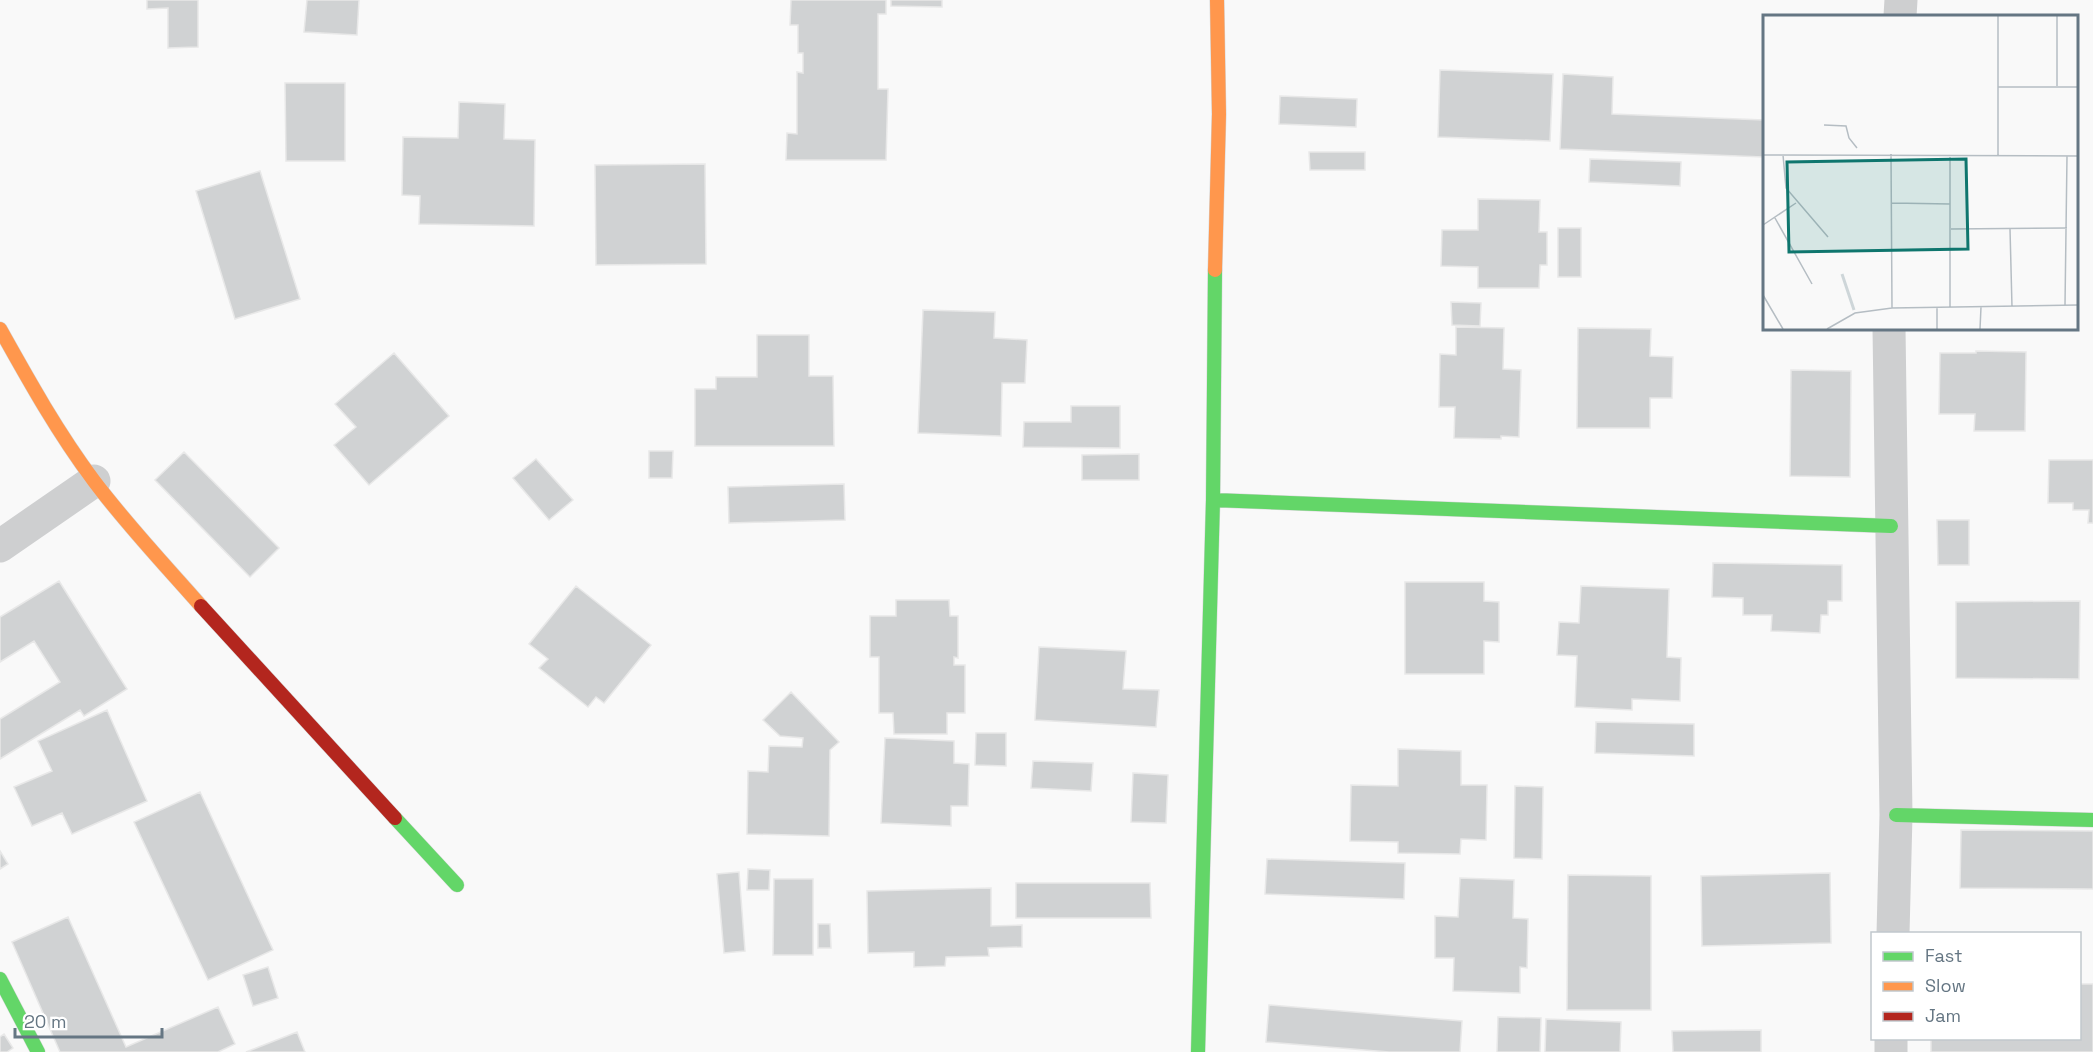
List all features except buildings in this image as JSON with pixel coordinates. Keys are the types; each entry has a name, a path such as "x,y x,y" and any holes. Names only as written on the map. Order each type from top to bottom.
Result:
{"street":[{"path":"1198,1052 1213,501 1214,313 1219,114 1217,0"},
{"path":"1900,15 1901,0"},
{"path":"0,329 41,403 94,481 151,550 238,647 457,885"},
{"path":"1889,330 1896,815 1893,932"},
{"path":"0,546 94,481"},
{"path":"1213,501 1891,526"},
{"path":"1896,815 2093,820"},
{"path":"0,979 38,1052"}],"traffic: fast":[{"path":"1198,1052 1213,500 1215,270"},
{"path":"1213,500 1891,526"},
{"path":"1896,815 2093,820"},
{"path":"395,818 457,885"},
{"path":"0,979 38,1052"}],"traffic: slow":[{"path":"1215,270 1219,114 1217,0"},
{"path":"0,329 56,426 94,481 201,606"}],"traffic: jam":[{"path":"201,606 395,818"}]}
